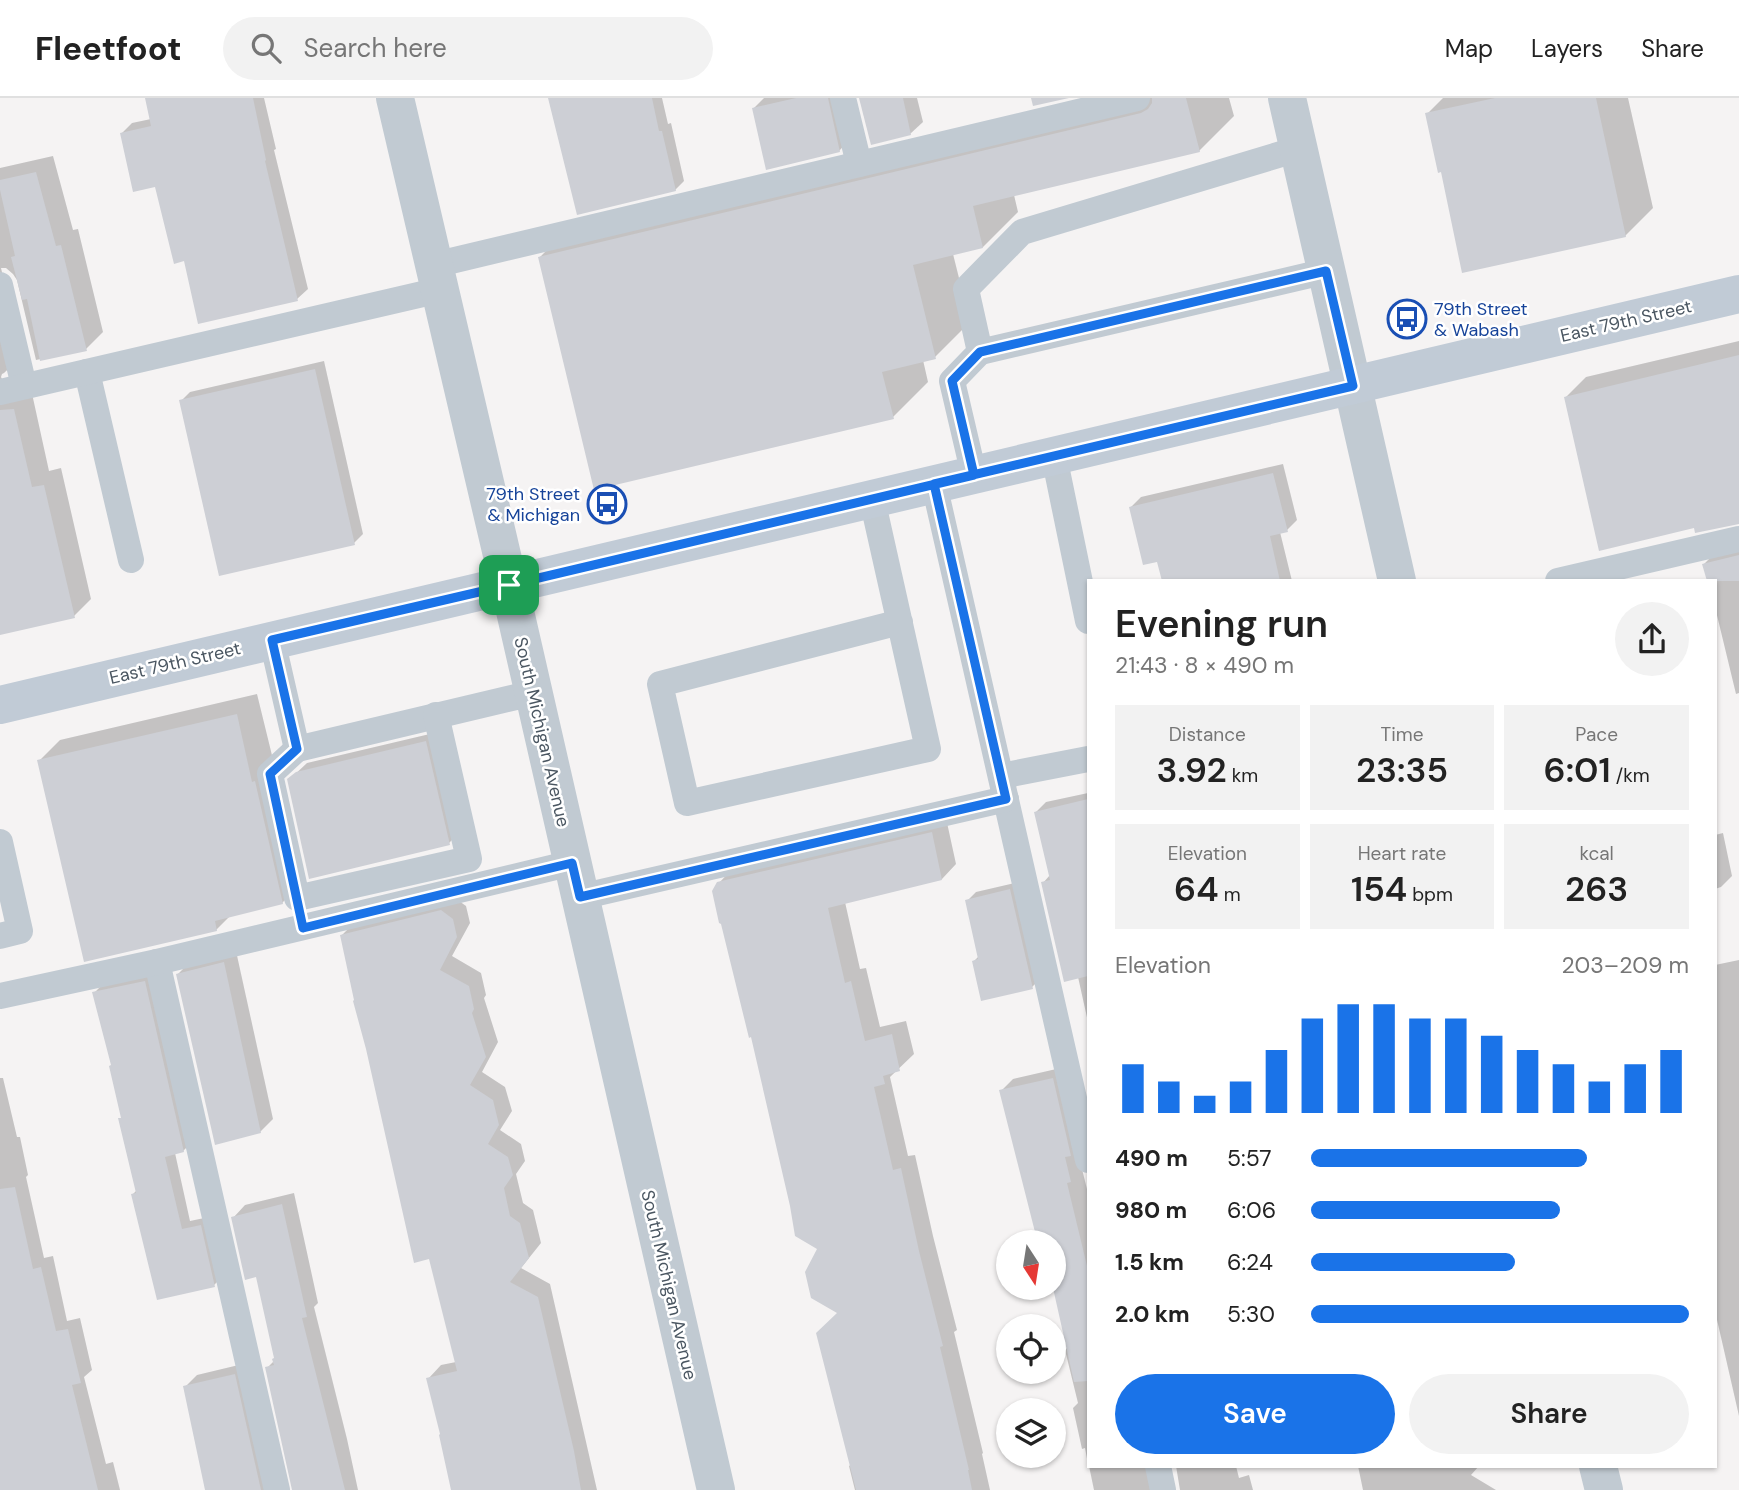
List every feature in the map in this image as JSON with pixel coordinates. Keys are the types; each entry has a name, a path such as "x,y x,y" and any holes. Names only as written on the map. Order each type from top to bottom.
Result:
{"main road":[{"name":"East 79th Street","path":"0,705 1739,294"}],"street":[{"name":"South Michigan Avenue","path":"395,98 716,1490"},
{"path":"1287,98 1397,579"},
{"path":"1598,1468 1604,1490"}],"lane":[{"path":"844,98 859,164"},
{"path":"0,285 12,389 87,372 859,164 1137,98"},
{"path":"980,352 966,289 1022,232 1298,149"},
{"path":"974,475 952,381 980,352 1326,271"},
{"path":"87,372 131,560"},
{"path":"1054,456 1087,616"},
{"path":"934,484 1087,1156"},
{"path":"872,499 900,622 928,749 687,803 660,684 900,622"},
{"path":"1567,579 1739,539"},
{"path":"272,640 297,749"},
{"path":"303,928 270,774 297,749 533,693"},
{"path":"436,715 475,887"},
{"path":"0,996 475,887 576,880 1004,787 1087,759"},
{"path":"0,842 20,931 0,936"},
{"path":"297,898 469,859"},
{"path":"157,962 277,1490"},
{"path":"1158,1468 1163,1490"}],"building":[{"path":"145,98 253,98 298,301 198,324 184,261 174,264 155,187 133,192 120,133 151,126"},
{"path":"548,98 652,98 676,191 577,215"},
{"path":"796,98 828,98 840,152 766,170 752,108"},
{"path":"859,98 903,98 911,135 871,145"},
{"path":"1031,98 1069,98 1033,106"},
{"path":"1152,98 1186,98 1200,152 973,206 983,248 913,265 936,359 882,372 894,419 594,490 538,257 1141,113 1148,109"},
{"path":"1495,98 1596,98 1626,237 1462,273 1441,172 1438,173 1425,113"},
{"path":"36,172 56,246 61,245 87,351 40,361 27,299 22,300 11,257 15,256 0,190 0,180"},
{"path":"1739,355 1739,524 1695,533 1694,528 1599,551 1564,397"},
{"path":"315,369 355,545 219,576 179,400"},
{"path":"14,409 32,487 44,485 75,618 0,635 0,410"},
{"path":"1273,473 1288,532 1270,536 1280,579 1161,579 1157,562 1143,565 1129,507"},
{"path":"1739,555 1739,581 1706,579 1702,564"},
{"path":"237,714 283,904 215,921 217,931 84,962 37,760"},
{"path":"426,741 450,845 309,879 287,779 296,772"},
{"path":"1087,799 1087,976 1064,982 1041,882 1050,880 1034,812"},
{"path":"932,832 942,880 828,908 845,983 851,981 865,1041 892,1034 900,1071 883,1076 885,1084 874,1087 893,1170 901,1168 943,1346 940,1347 972,1490 856,1490 816,1333 837,1313 811,1298 805,1272 817,1249 795,1236 751,1037 749,1038 712,891 717,882"},
{"path":"1010,889 1033,989 981,1001 972,961 978,959 965,900"},
{"path":"441,910 453,919 457,937 440,970 469,986 474,1009 472,1013 486,1057 470,1085 493,1100 499,1125 488,1144 508,1157 513,1175 504,1188 510,1216 520,1223 529,1258 510,1282 538,1297 581,1490 451,1490 426,1378 457,1371 429,1259 414,1263 340,935"},
{"path":"224,962 261,1133 215,1145 176,974"},
{"path":"145,981 184,1152 165,1157 182,1229 201,1225 215,1287 157,1300 131,1194 136,1193 118,1118 121,1118 109,1066 111,1065 92,992"},
{"path":"1053,1078 1071,1156 1065,1157 1071,1182 1067,1183 1087,1266 1087,1381 1074,1382 1066,1346 1066,1314 1059,1314 1056,1300 1066,1300 1066,1230 1034,1230 999,1090"},
{"path":"15,1187 33,1269 41,1267 56,1331 68,1329 81,1383 72,1385 98,1490 0,1490 0,1189"},
{"path":"282,1204 307,1317 302,1318 345,1490 292,1490 265,1367 274,1365 274,1358 256,1277 245,1280 231,1217"},
{"path":"235,1374 261,1490 205,1490 183,1386"}],"place":[{"name":"79th Street & Wabash","path":"1407,319"},
{"name":"79th Street & Michigan","path":"607,504"}],"route":[{"path":"509,585 272,640 297,749 270,774 303,928 572,863 580,897 1006,799 934,484 1054,456 1353,386 1326,271 980,352 952,381 974,475 934,484 509,585"}]}
